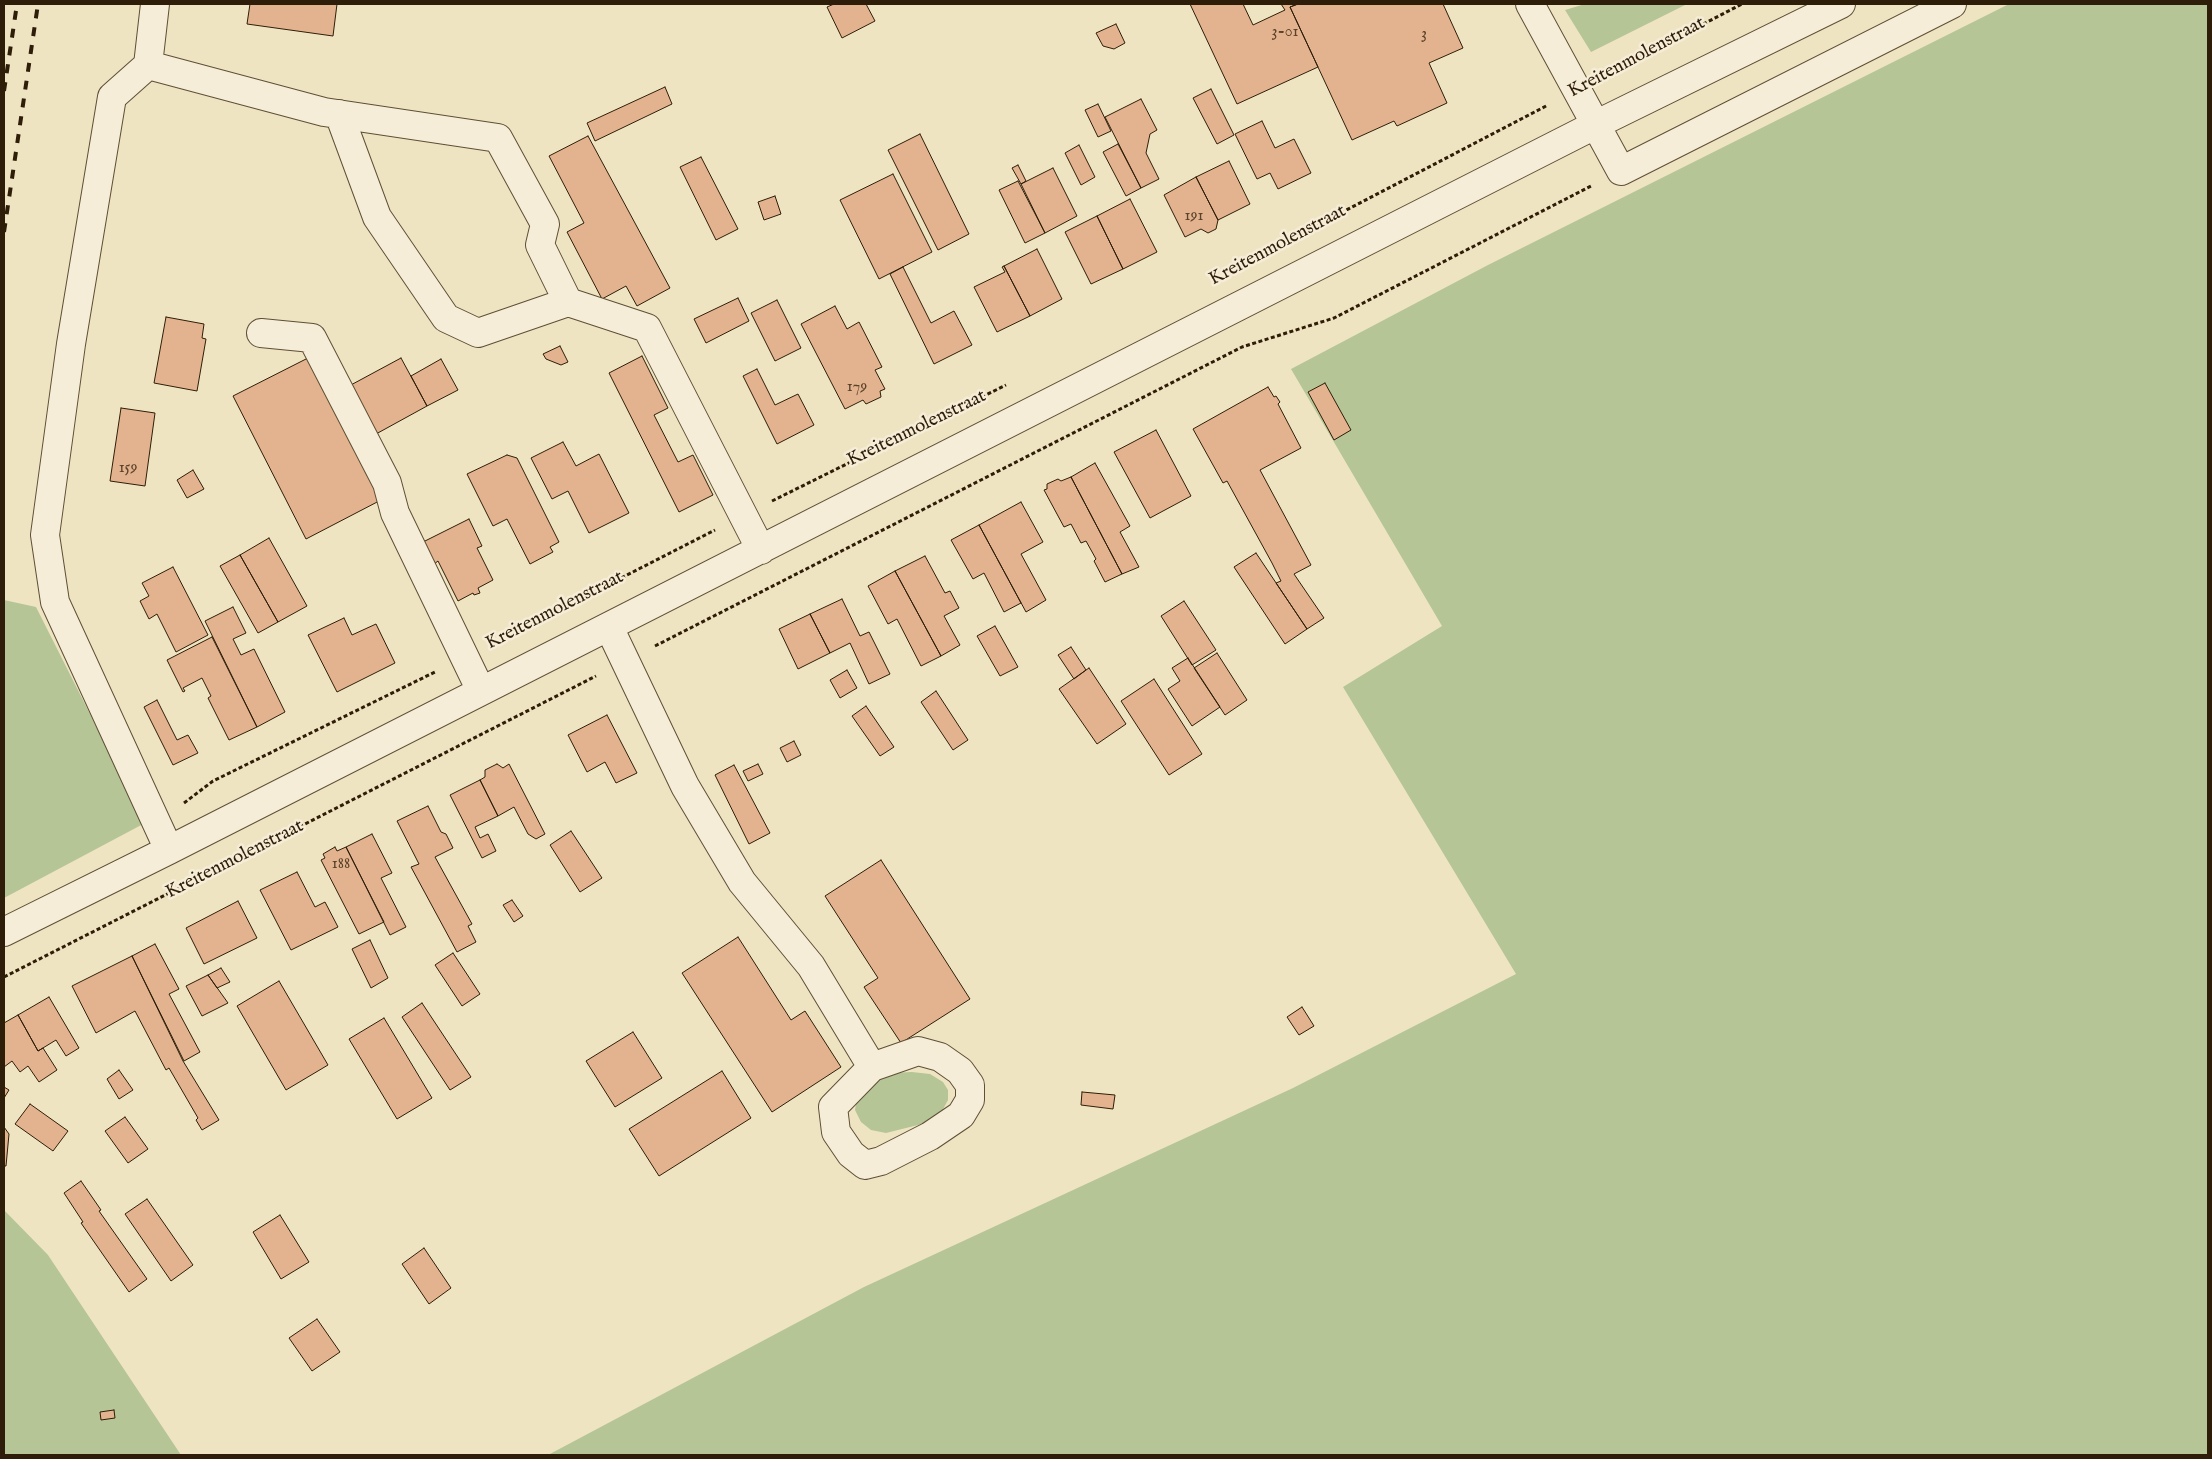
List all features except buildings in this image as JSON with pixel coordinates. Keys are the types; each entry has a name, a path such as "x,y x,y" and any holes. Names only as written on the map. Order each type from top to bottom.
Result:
{"street":[{"path":"155,4 148,65 112,97 71,344 45,535 55,602 163,838"},
{"path":"1530,4 1621,171 1952,4"},
{"name":"Kreitenmolenstraat","path":"4,932 163,838 481,691 1595,125 1841,4"},
{"path":"148,65 324,112 498,138 545,224 540,245 568,302"},
{"path":"339,114 377,217 446,318 478,333 568,302 647,328 761,550"},
{"path":"261,333 312,338 386,483 395,513 481,691"},
{"name":"Kreitenmolenstraat","path":"609,627 685,786 742,882 811,966 872,1067"},
{"path":"918,1051 940,1057 960,1071 970,1085 970,1100 961,1115 930,1136 881,1161 865,1165 851,1154 836,1132 833,1106 872,1067 918,1051"}],"path":[{"name":"Kreitenmolenstraat","path":"1231,270 1742,4"},
{"name":"Kreitenmolenstraat","path":"4,977 1242,347 1334,318 1621,171"},
{"name":"Kreitenmolenstraat","path":"163,838 166,816 213,781 464,658 744,515 1008,384"}],"green space":[{"path":"1585,4 1687,4 1591,52 1565,10"},
{"path":"2009,4 2208,4 2208,1455 548,1455 864,1287 1293,1088 1516,974 1343,687 1442,626 1291,369 1488,265"},
{"path":"4,600 36,607 145,823 4,898"},
{"path":"912,1072 930,1074 943,1082 948,1090 948,1100 941,1113 922,1124 886,1133 871,1130 861,1122 855,1110 857,1098 870,1081 889,1073"},
{"path":"4,1210 48,1255 181,1455 4,1455"}],"railway":[{"path":"4,91 17,4"},
{"path":"4,232 38,4"}]}
